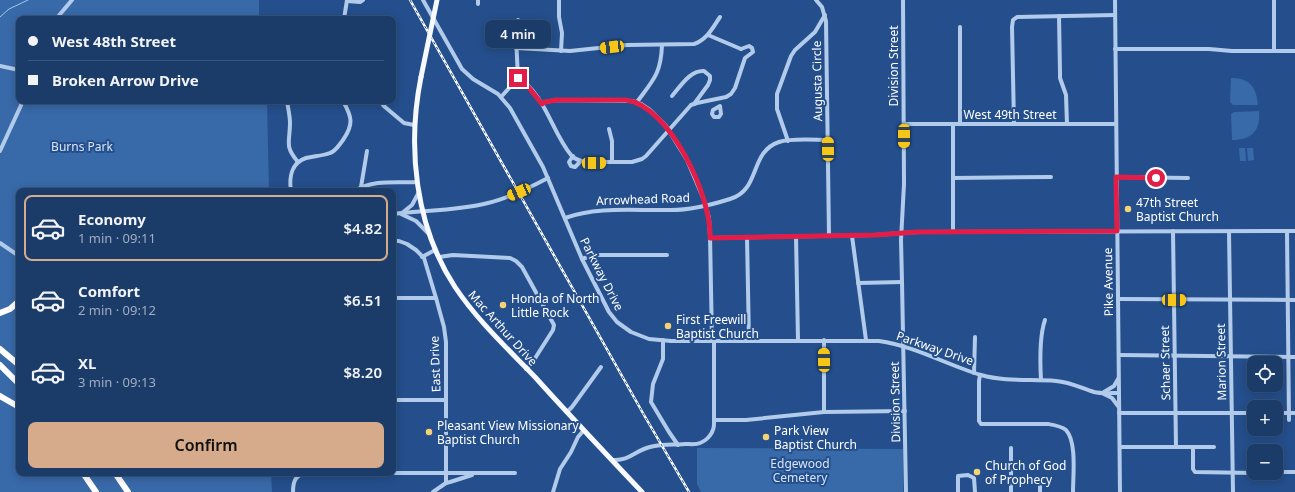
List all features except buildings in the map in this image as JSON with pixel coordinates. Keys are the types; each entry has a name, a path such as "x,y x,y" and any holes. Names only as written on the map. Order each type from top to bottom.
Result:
{"highway":[{"path":"0,313 10,309 16,304"},
{"path":"0,349 16,362"},
{"path":"0,365 16,381"},
{"path":"0,396 16,405"},
{"path":"85,476 96,492"},
{"path":"117,476 128,492"}],"main road":[{"name":"Mac Arthur Drive","path":"437,0 416,107 414,125 417,182 429,234 455,287 472,311 642,492"}],"street":[{"path":"59,16 72,0"},
{"path":"344,16 347,1 360,2 363,0"},
{"name":"Parkway Drive","path":"423,0 462,69 501,97 510,108 548,178 582,259 605,305 617,322 638,336 663,340 866,340 888,342 904,346 980,375 1007,380 1042,380 1064,382 1095,392 1119,393"},
{"path":"559,0 559,17 562,33 561,51"},
{"name":"Augusta Circle","path":"816,0 822,7 825,15 829,236"},
{"name":"Division Street","path":"903,0 904,184 902,282 906,492"},
{"name":"Pike Avenue","path":"1115,0 1120,492"},
{"path":"1274,0 1274,50"},
{"path":"788,141 777,110 776,94 791,56 795,50 815,32 825,15"},
{"path":"1014,124 1012,24 1015,18 1115,15"},
{"path":"1059,16 1060,78 1066,96 1067,124"},
{"path":"516,48 576,51 628,45 694,44 700,42 708,35 720,17"},
{"path":"501,97 518,78 516,48 518,20"},
{"path":"960,27 960,124"},
{"path":"708,35 741,49 745,58"},
{"path":"637,102 659,70 662,45"},
{"path":"693,104 729,96 733,91 745,58 752,53 752,48 748,46 741,49"},
{"path":"1115,49 1295,51"},
{"path":"0,66 16,70"},
{"path":"518,78 525,83 542,104 573,156 581,162 632,162 642,159 693,104 710,82 710,76 704,71 698,71 692,74 672,96"},
{"path":"719,99 720,106"},
{"path":"542,104 556,100 621,100 637,102 650,110 669,130 691,169 706,205 709,218 713,341 713,431 705,441 696,444 678,444 644,449 618,466"},
{"path":"1,148 22,104"},
{"path":"288,104 290,118 289,147 292,155 298,162"},
{"path":"291,188 291,173 298,162 306,158 331,153 339,145 349,130 351,126 350,114 345,104"},
{"path":"383,104 404,123 414,125"},
{"name":"West 49th Street","path":"904,124 1116,124"},
{"path":"953,124 953,232"},
{"path":"609,129 612,140 612,162"},
{"name":"Arrowhead Road","path":"565,218 590,211 672,210 706,205 731,199 740,195 747,189 758,161 765,151 775,144 788,141 828,140"},
{"path":"367,151 361,187 376,184 417,182"},
{"path":"573,156 569,162 571,166 575,167 581,162"},
{"path":"953,178 1051,177"},
{"path":"1116,177 1188,178"},
{"path":"396,214 464,208 488,203 507,197 548,178"},
{"path":"401,214 412,205 419,192"},
{"path":"401,214 419,223 429,234"},
{"name":"Schaer Street","path":"1173,231 1176,447"},
{"path":"1287,231 1289,420"},
{"path":"710,238 852,236 953,232 1295,231"},
{"name":"Marion Street","path":"1230,232 1233,492"},
{"path":"796,236 798,340"},
{"path":"852,236 866,340"},
{"path":"748,237 749,341"},
{"path":"396,241 407,244 422,257 436,250"},
{"path":"0,243 16,254"},
{"path":"439,257 453,255 510,258 522,267 554,325 553,330 526,369"},
{"path":"582,259 593,255 667,255"},
{"name":"East Drive","path":"422,257 427,266 445,334 446,483"},
{"path":"858,283 902,282"},
{"path":"396,298 436,298"},
{"path":"1118,299 1295,300"},
{"path":"1042,380 1041,366 1043,327 1045,320"},
{"path":"974,372 975,337"},
{"path":"663,340 663,359 653,384 651,402 678,444"},
{"path":"824,340 824,412"},
{"path":"1119,356 1295,357"},
{"path":"567,412 601,367"},
{"path":"980,375 978,388 979,420 983,425 1048,424 1059,426 1065,430 1070,437 1072,447 1073,492"},
{"path":"1102,393 1114,386 1119,375"},
{"name":"Parkway Drive","path":"1102,393 1112,398 1119,407"},
{"path":"396,400 446,400"},
{"path":"714,420 746,420 824,412 905,411"},
{"path":"1119,413 1247,413"},
{"path":"1283,413 1295,413"},
{"path":"553,492 560,469 571,452 578,437 584,430"},
{"path":"1120,447 1214,447"},
{"path":"1193,447 1194,472 1196,473 1247,472"},
{"path":"1011,448 1011,492"},
{"path":"613,460 626,460"},
{"path":"1283,472 1295,472"},
{"path":"396,473 515,473"},
{"path":"433,492 446,483 478,473"},
{"path":"958,492 958,476 968,475 972,476 975,480 975,492"},
{"path":"293,492 293,485 298,476"},
{"path":"1040,483 1040,492"}],"green space":[{"name":"Burns Park","path":"0,0 259,0 259,16 16,16 16,104 267,104 269,188 16,188 16,476 271,476 272,492 0,492"},
{"path":"1231,78 1238,78 1251,85 1256,93 1258,105 1233,105 1230,102"},
{"path":"1259,111 1258,124 1253,133 1239,140 1232,140 1231,114 1234,112"},
{"path":"1239,148 1245,148 1246,161 1240,161"},
{"path":"1247,148 1253,148 1254,160 1248,161"},
{"name":"Edgewood Cemetery","path":"697,448 903,449 903,492 701,492 697,484"}],"waterway":[{"path":"0,17 9,9 28,0"}],"railway":[{"path":"410,0 689,492"}],"place":[{"name":"47th Street Baptist Church","path":"1128,209"},
{"name":"Honda of North Little Rock","path":"503,305"},
{"name":"First Freewill Baptist Church","path":"668,326"},
{"name":"Pleasant View Missionary Baptist Church","path":"429,432"},
{"name":"Park View Baptist Church","path":"766,437"},
{"name":"Church of God of Prophecy","path":"977,472"}],"route":[{"path":"518,78 525,83 542,104 551,100 626,100 637,102 650,110 666,126 687,160 702,193 708,211 710,238 858,236 917,232 1117,231 1116,177 1156,178"}]}
